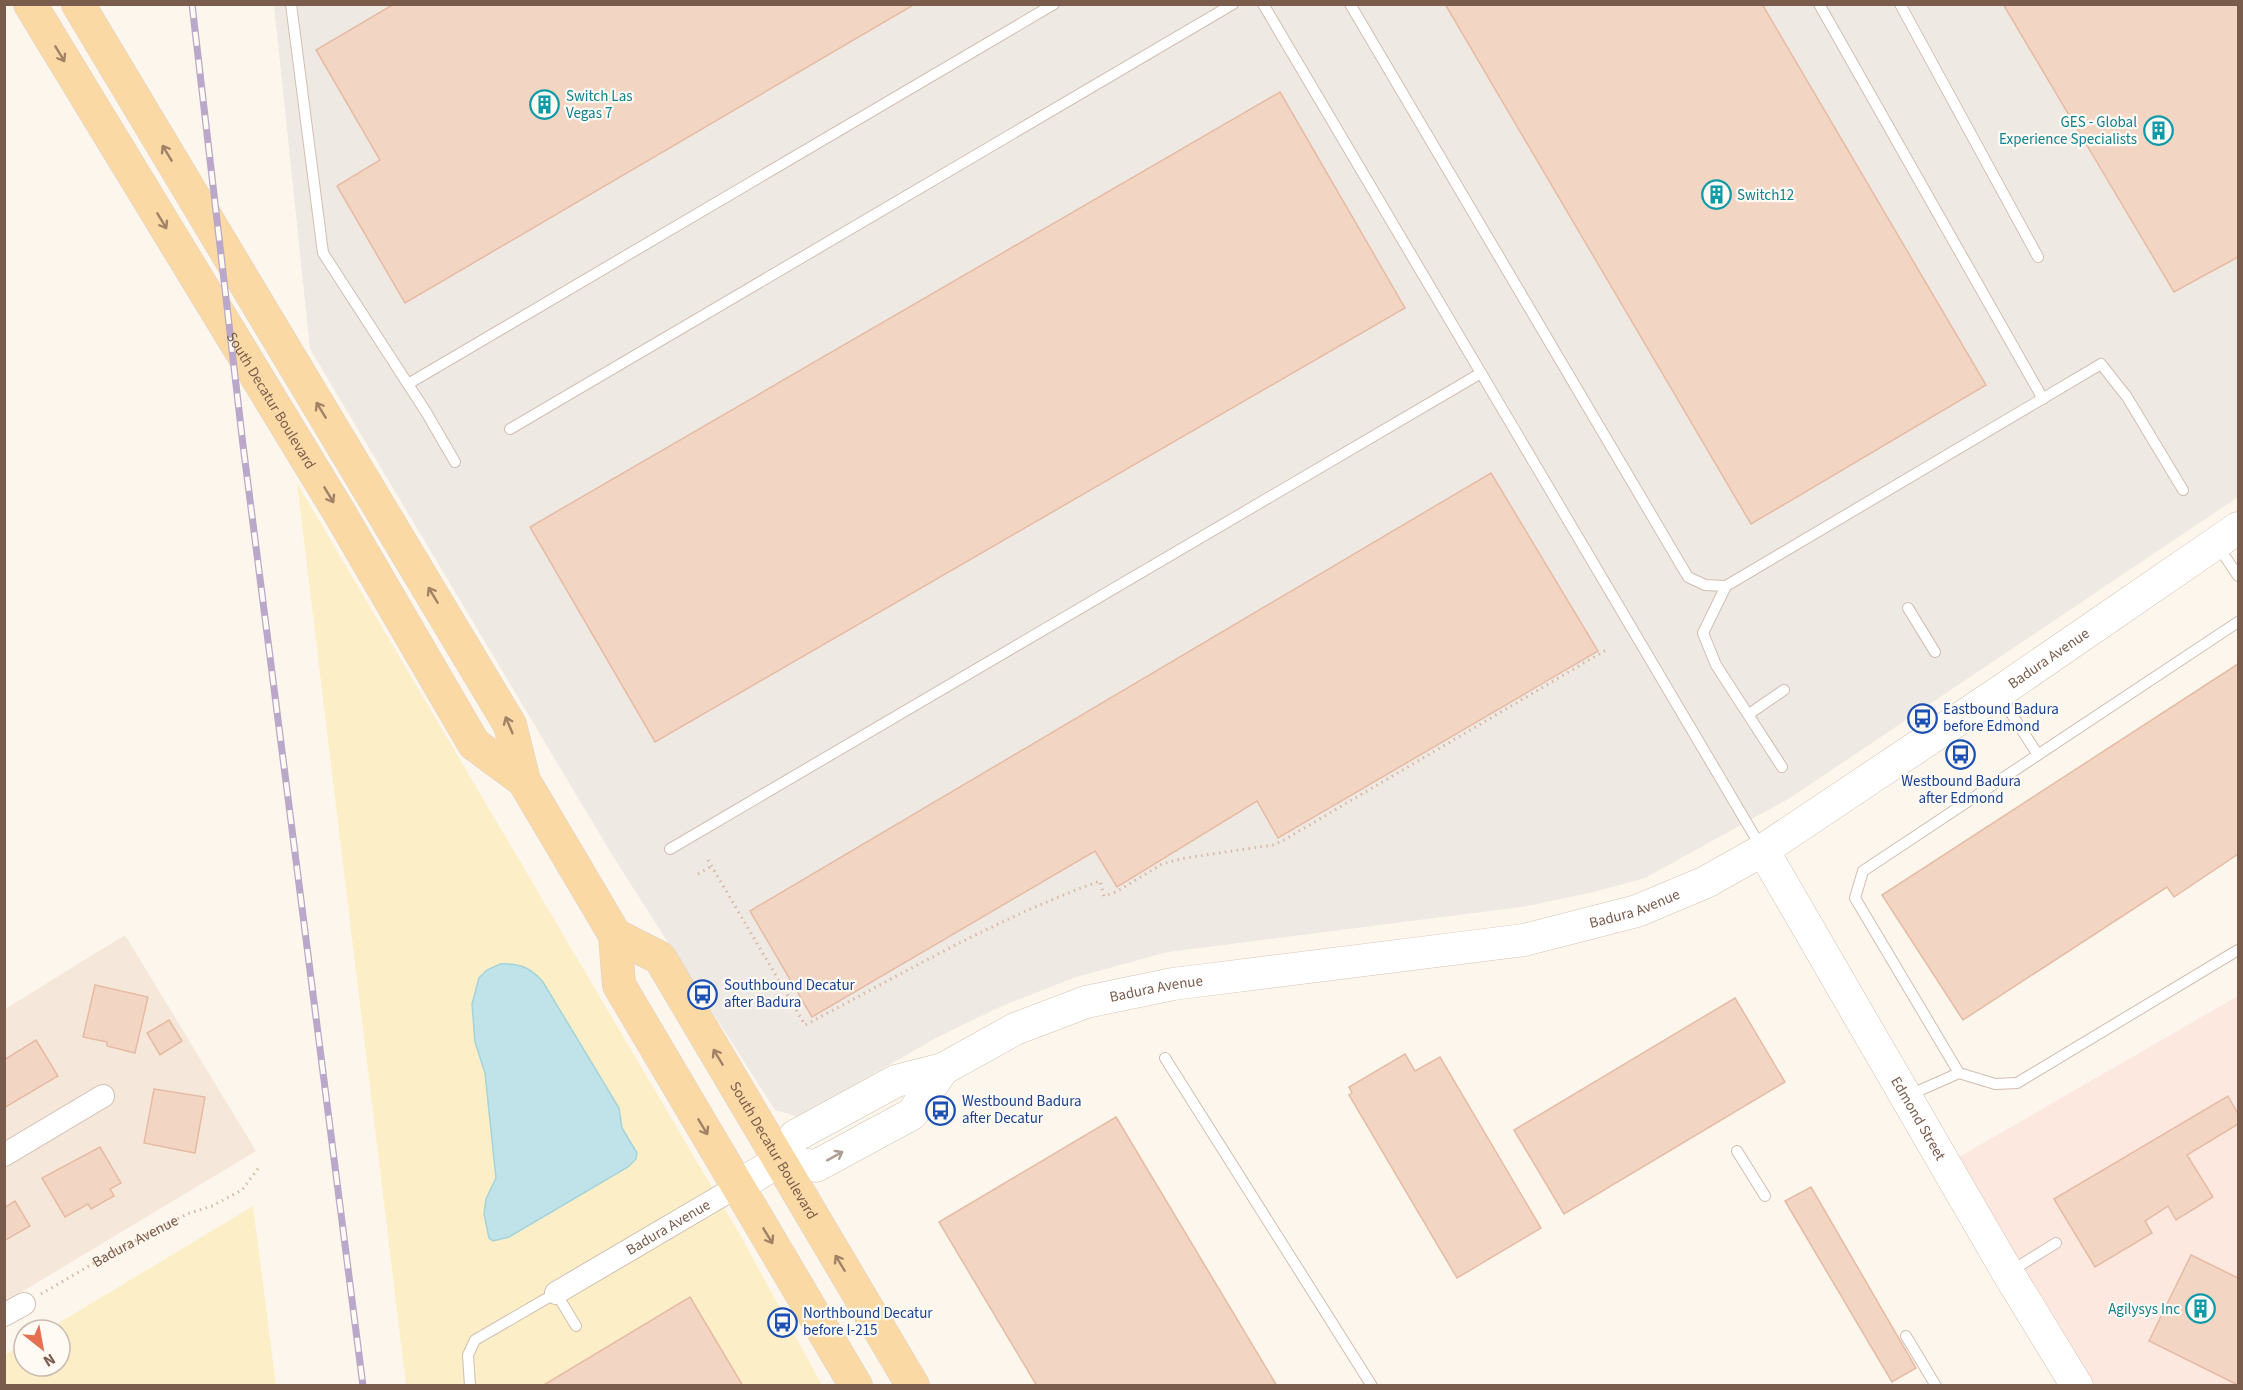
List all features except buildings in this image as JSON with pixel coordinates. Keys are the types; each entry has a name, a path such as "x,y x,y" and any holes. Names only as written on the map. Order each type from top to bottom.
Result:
{"main road":[{"name":"South Decatur Boulevard","path":"30,4 333,501 474,744 524,781"},
{"name":"South Decatur Boulevard","path":"78,4 510,725 524,781 615,935 619,985 856,1386"},
{"name":"Badura Avenue","path":"738,1186 779,1161 795,1136 896,1081 943,1069 1015,1029 1086,1002 1173,984 1524,940 1637,911 1706,882 1763,850 1998,693 2227,535"},
{"name":"Edmond Street","path":"1763,850 2008,1273 2077,1386"},
{"name":"South Decatur Boulevard","path":"615,935 660,958 913,1386"}],"street":[{"path":"4,1155 103,1096"},
{"name":"Badura Avenue","path":"556,1293 738,1186"}],"lane":[{"path":"291,4 323,253 408,384 455,462"},
{"path":"408,384 1054,4"},
{"path":"510,429 1233,4"},
{"path":"1263,4 1763,850"},
{"path":"1350,4 1688,577 1705,585 1726,586 2101,364 2127,397 2183,490"},
{"path":"1819,4 2043,399"},
{"path":"1900,4 2038,257"},
{"path":"670,849 1480,373"},
{"path":"2227,535 2238,576"},
{"path":"1726,586 1703,633 1716,665 1782,767"},
{"path":"1908,608 1935,652"},
{"path":"1959,1073 1855,898 1863,871 2238,622"},
{"path":"1749,714 1784,690"},
{"path":"1998,693 2038,755"},
{"path":"1905,1097 1959,1073 1995,1084 2017,1083 2238,950"},
{"path":"1165,1058 1372,1386"},
{"path":"1737,1151 1765,1196"},
{"path":"2008,1273 2056,1243"},
{"path":"470,1386 468,1355 475,1340 556,1293 576,1326"},
{"path":"1906,1336 1936,1386"}],"path":[{"path":"708,860 805,1025 986,929 1049,899 1100,880 1104,896 1116,892 1162,864 1185,858 1273,845 1284,840 1606,651"},
{"path":"698,874 712,866"},
{"name":"Badura Avenue","path":"14,1310 113,1252 187,1214 212,1206 242,1190 260,1166"}],"shaded area":[{"path":"274,5 2238,5 2238,497 1790,798 1645,878 1590,893 1521,907 1168,952 1076,977 1002,1006 934,1039 799,1117 775,1110 614,858 310,349"},
{"path":"125,935 256,1151 5,1302 5,1009"},
{"path":"2238,996 2238,1385 2086,1385 1959,1157"}],"sand":[{"path":"297,483 739,1233 822,1385 406,1385"},
{"path":"253,1206 276,1385 5,1385 5,1355 12,1351 12,1378 72,1378 72,1318 67,1318"}],"water":[{"path":"500,964 524,967 543,982 619,1108 622,1128 637,1153 636,1159 628,1167 509,1237 493,1241 489,1238 484,1214 486,1199 496,1178 485,1073 475,1042 472,1004 479,978 487,970"}],"railway":[{"path":"192,4 243,445 363,1386"}],"place":[{"name":"Switch Las Vegas 7","path":"545,105"},
{"name":"GES - Global Experience Specialists","path":"2158,131"},
{"name":"Switch12","path":"1716,195"},
{"name":"Eastbound Badura before Edmond","path":"1922,718"},
{"name":"Westbound Badura after Edmond","path":"1961,754"},
{"name":"Southbound Decatur after Badura","path":"703,994"},
{"name":"Westbound Badura after Decatur","path":"941,1110"},
{"name":"Agilysys Inc","path":"2201,1309"},
{"name":"Northbound Decatur before I-215","path":"782,1322"}]}
